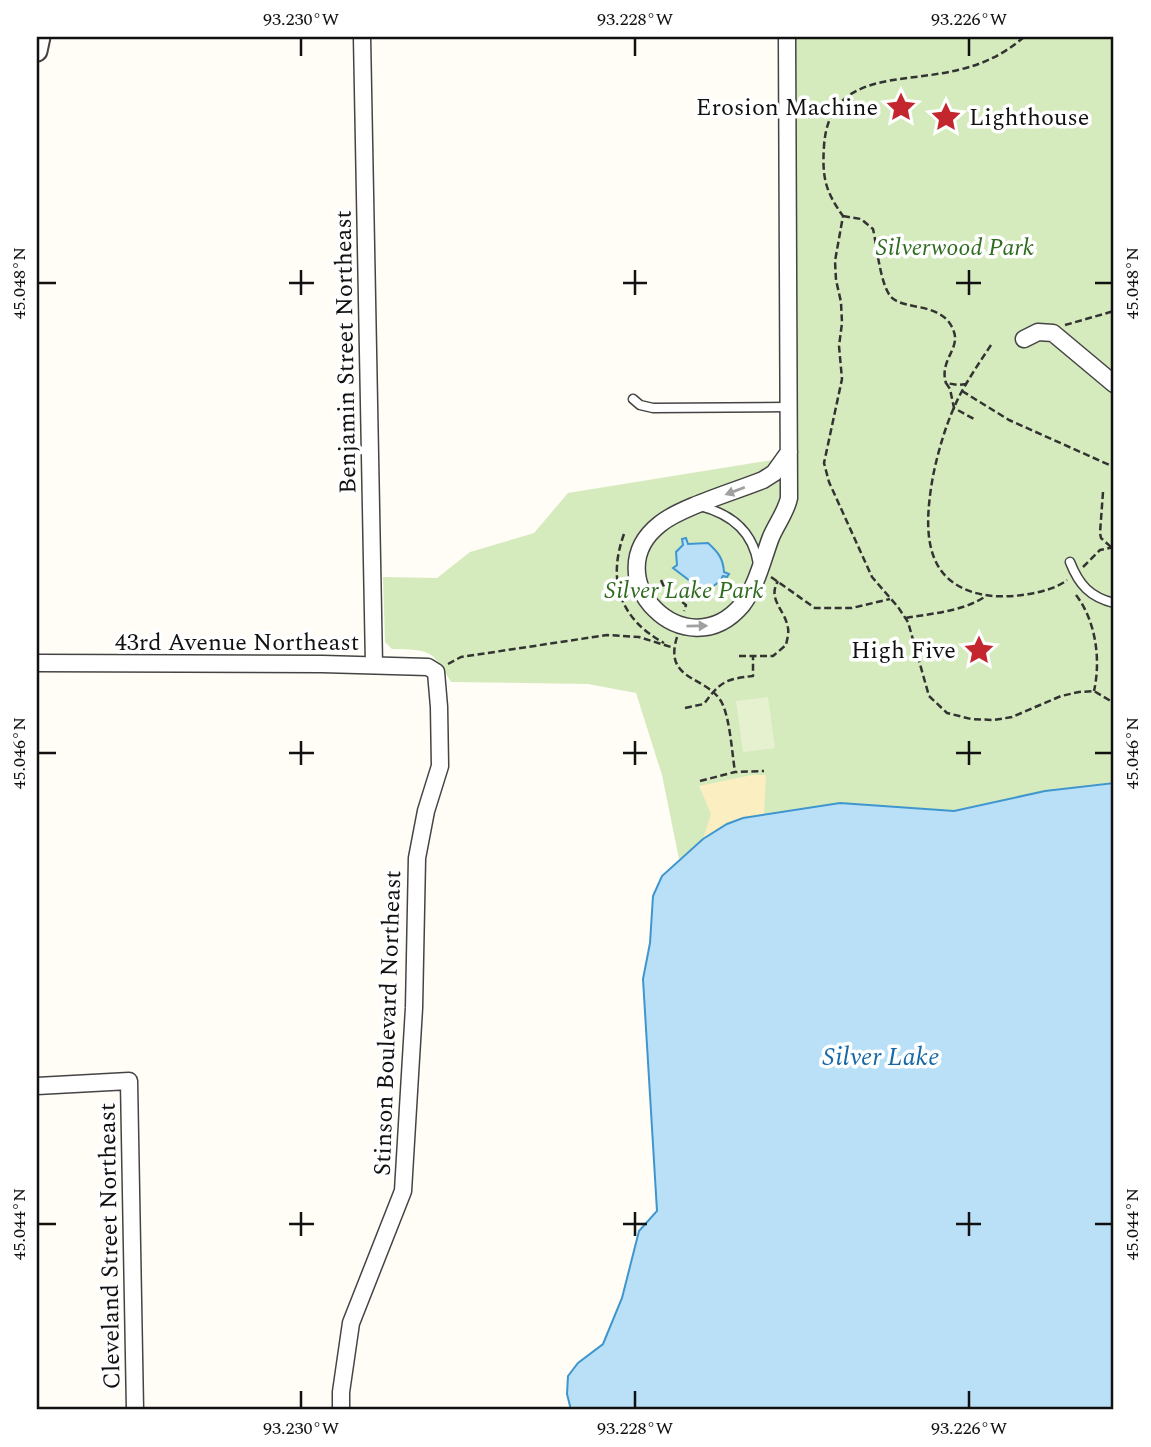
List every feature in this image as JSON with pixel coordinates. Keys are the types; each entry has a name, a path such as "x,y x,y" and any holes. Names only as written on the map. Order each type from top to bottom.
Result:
{"street":[{"path":"37,51 40,37"},
{"name":"Benjamin Street Northeast","path":"362,37 374,665"},
{"path":"788,37 789,407 789,452 788,506 773,533 744,602 734,614 707,626 681,626 660,615 642,593 638,578 641,549 649,534 671,516 763,480 774,473 789,452"},
{"path":"1024,339 1045,331 1061,338 1114,384"},
{"name":"43rd Avenue Northeast","path":"37,663 374,665 428,667 436,671"},
{"name":"Stinson Boulevard Northeast","path":"341,1410 351,1323 403,1191 414,1008 417,858 440,766 436,671"},
{"name":"Cleveland Street Northeast","path":"37,1086 129,1081 135,1410"}],"lane":[{"path":"633,399 639,405 653,408 789,407"},
{"path":"698,506 725,516 750,538 756,553 758,571"},
{"path":"1070,562 1075,575 1091,595 1114,603"}],"path":[{"path":"1024,37 1006,53 982,63 956,71 876,83 857,89 832,111 825,129 823,179 831,199 843,216 835,261 835,280 841,302 839,346 842,379 824,463 828,482 872,577 905,618 929,696 947,713 971,719 995,720 1012,717 1061,696 1094,691 1114,703"},
{"path":"843,216 861,219 873,229 885,288 891,296 898,302 918,305 936,312 948,322 955,333 955,344 945,362 943,374 954,408 974,419"},
{"path":"1045,331 1114,311"},
{"path":"991,345 954,408 935,467 927,537 932,554 947,576 960,587 986,596 1058,588 1093,556 1113,547 1101,538 1100,533 1103,492"},
{"path":"946,383 967,384"},
{"path":"962,391 1009,420 1114,467"},
{"path":"758,571 778,581 815,608 852,608 890,598"},
{"path":"661,580 665,589 686,605 674,648 678,667 686,676 713,692 724,706 735,772"},
{"path":"739,656 773,656 786,645 789,629 775,600 774,589 778,581"},
{"path":"1072,590 1085,607 1096,644 1098,674 1094,691"},
{"path":"905,618 961,608 986,596"},
{"path":"436,671 461,657 607,635 639,637 674,648"},
{"path":"685,708 704,704 721,683 732,678 753,676 753,656"},
{"path":"700,781 735,772 764,771"}],"green space":[{"name":"Silverwood Park","path":"795,37 1114,37 1114,783 1044,791 954,811 840,803 743,818 703,839 679,859 662,775 636,693 588,684 451,682 429,653 392,649 385,642 383,577 437,578 470,552 534,533 568,493 797,456"},
{"path":"768,697 775,748 743,752 736,701"}],"sand":[{"path":"752,775 766,775 764,815 743,818 703,839 711,814 699,786"}],"water":[{"path":"686,538 688,544 708,543 712,546 721,559 724,572 729,574 727,577 723,576 711,588 696,585 694,589 690,589 690,581 673,568 677,565 676,552 683,545 682,539"},
{"name":"Silver Lake","path":"1114,783 1114,1410 571,1410 567,1394 568,1376 578,1363 603,1344 622,1298 639,1231 657,1211 643,979 650,943 653,896 662,876 703,839 727,824 743,818 840,803 954,811 1045,791"}],"place":[{"name":"Erosion Machine","path":"901,107"},
{"name":"Lighthouse","path":"946,117"},
{"name":"High Five","path":"979,650"}],"park label":[{"name":"Silver Lake Park","path":"684,590"}]}
